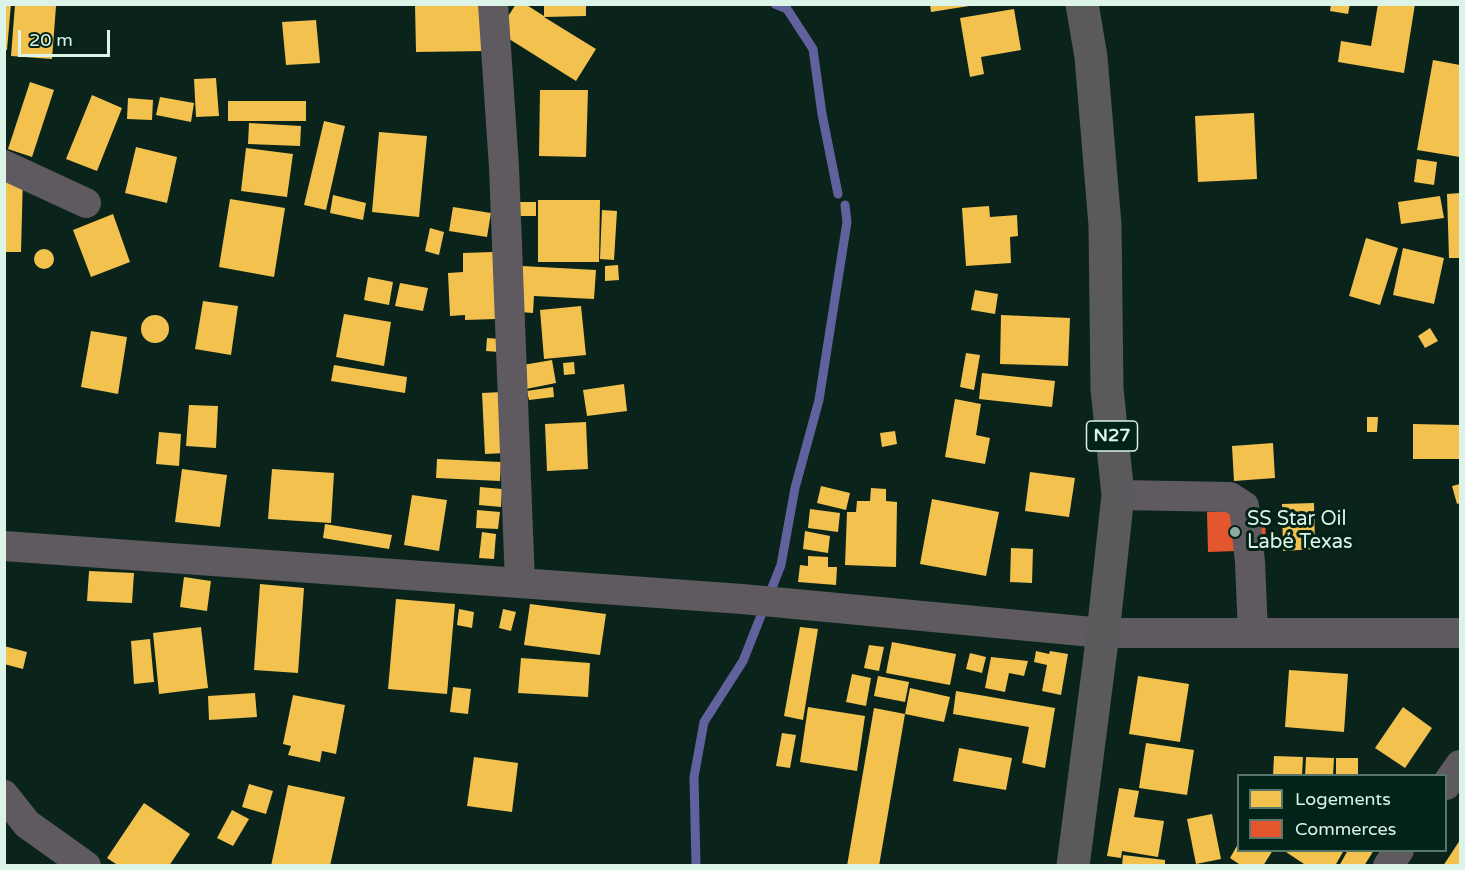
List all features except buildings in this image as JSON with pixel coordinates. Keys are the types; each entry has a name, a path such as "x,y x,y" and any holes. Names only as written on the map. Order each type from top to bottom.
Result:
{"main road":[{"name":"N27","path":"1073,866 1118,495 1107,390 1105,225 1090,57 1082,4"}],"street":[{"path":"493,4 504,167 519,583"},
{"path":"4,165 86,203"},
{"path":"1118,495 1230,496 1244,506 1250,562 1253,633"},
{"path":"4,546 742,599 1103,633 1461,633"},
{"path":"1447,785 1461,765"},
{"path":"4,795 27,824 86,866"},
{"path":"1388,866 1398,852"}],"waterway":[{"path":"775,4 787,9 813,49 822,114 838,194"},
{"path":"696,866 694,777 704,722 743,661 781,565 795,488 819,400 847,222 845,205"}],"place":[{"name":"SS Star Oil Labé Texas","path":"1235,532"}]}
